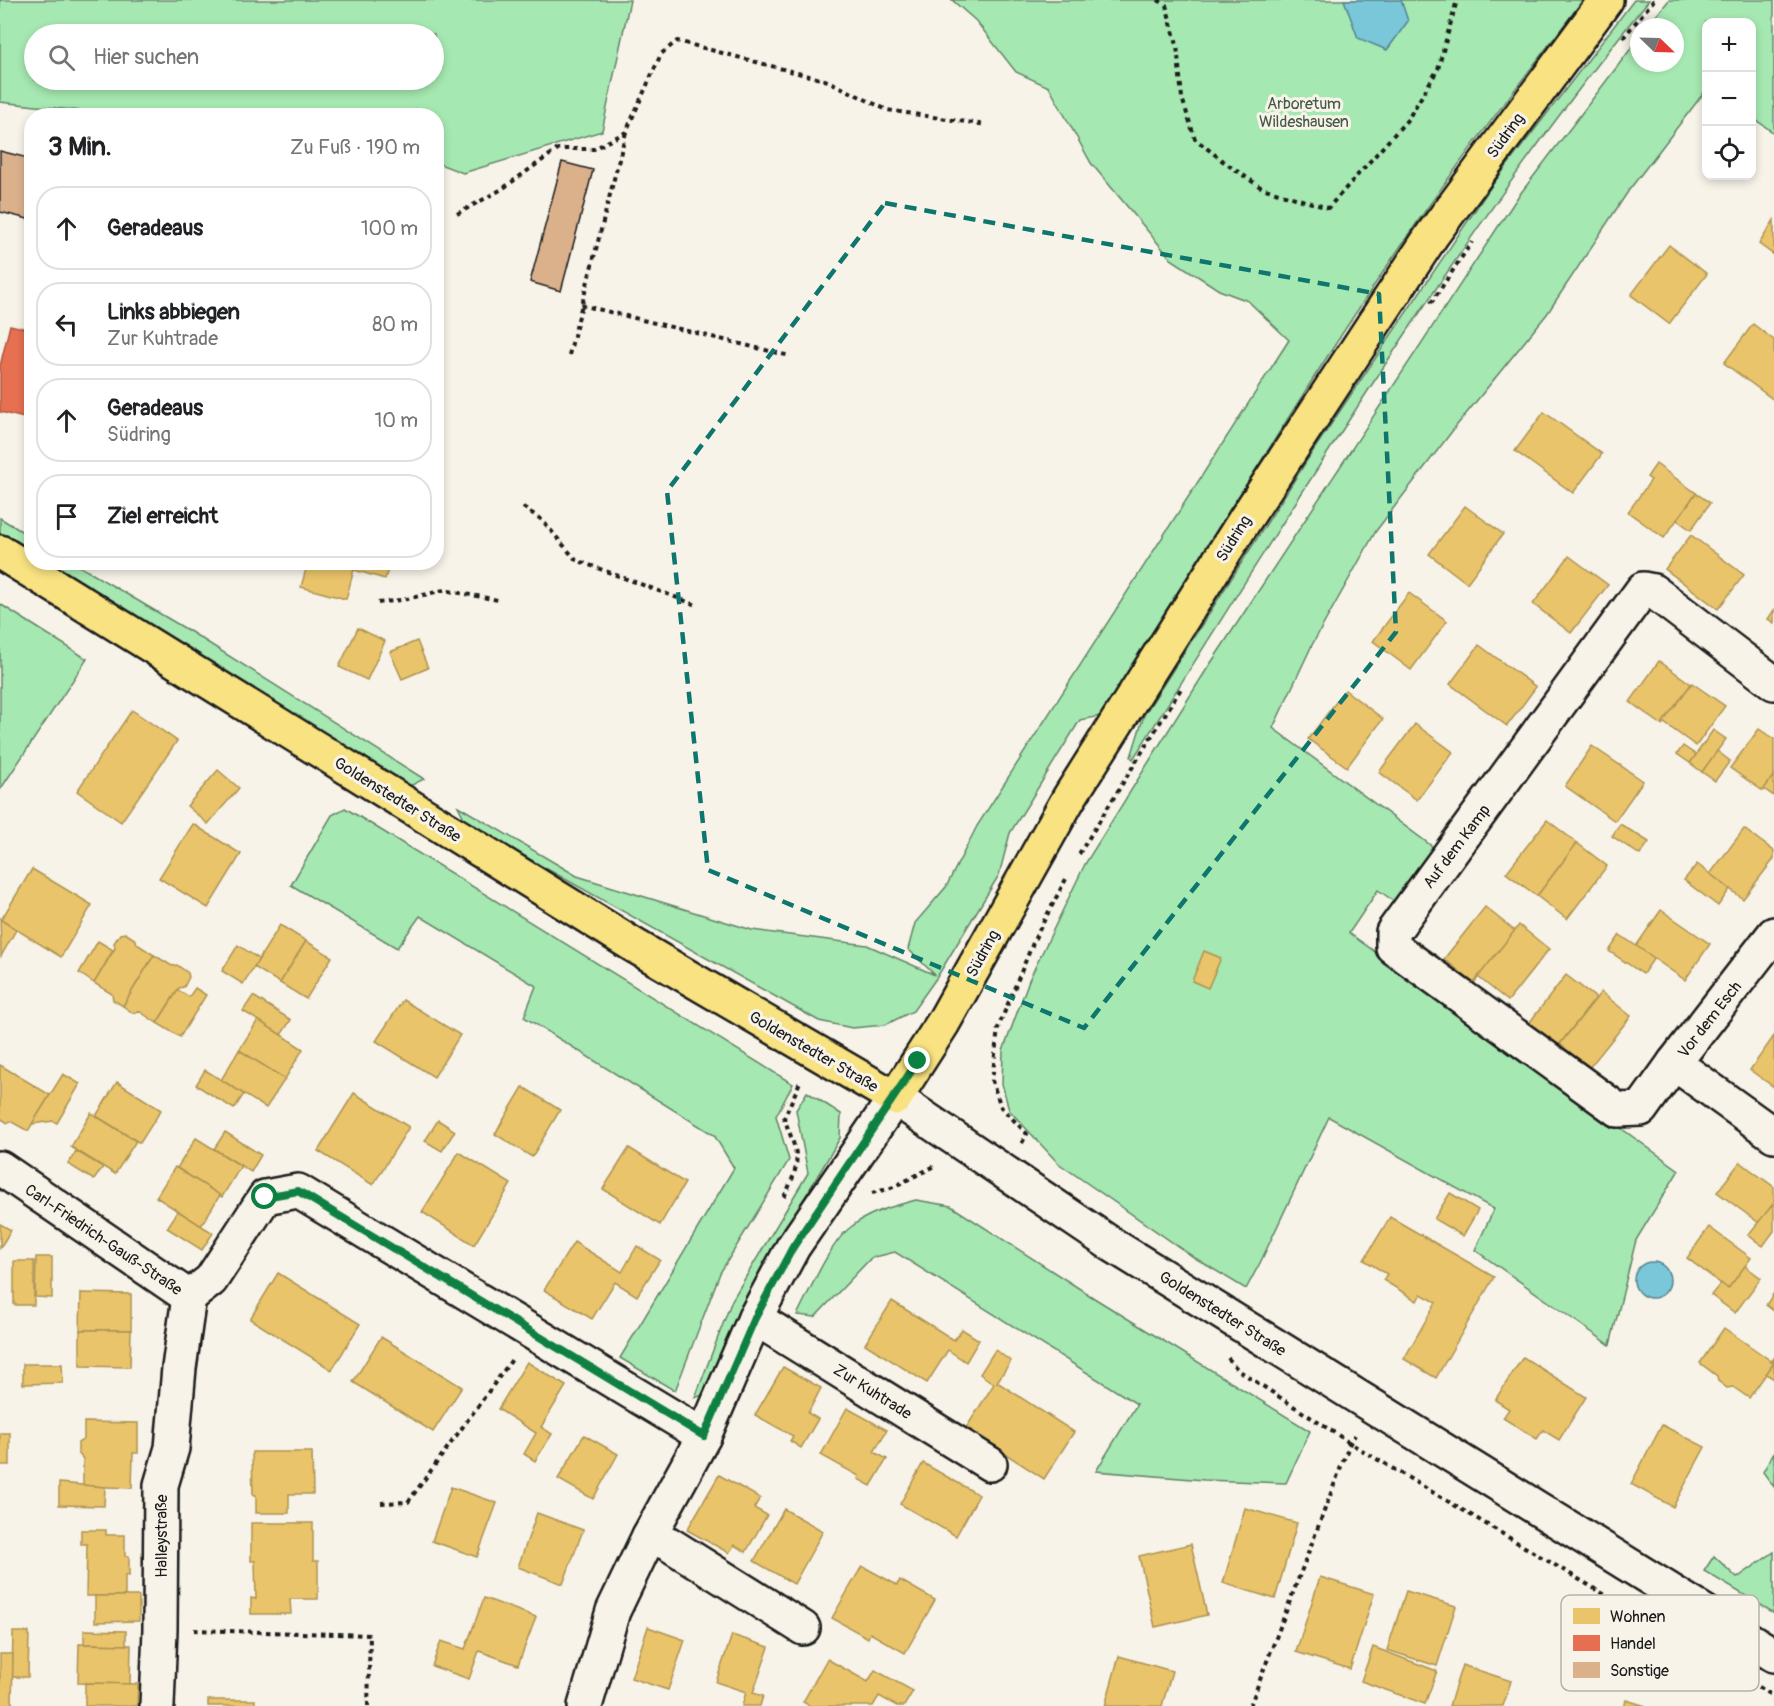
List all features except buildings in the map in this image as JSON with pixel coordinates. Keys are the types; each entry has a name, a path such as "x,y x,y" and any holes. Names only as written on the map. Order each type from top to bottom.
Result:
{"main road":[{"name":"Südring","path":"895,1098 943,1023 1069,798 1246,518 1432,235 1606,0"},
{"name":"Goldenstedter Straße","path":"0,552 24,567"},
{"name":"Goldenstedter Straße","path":"29,570 635,946 895,1098"}],"street":[{"name":"Auf dem Kamp","path":"1674,1063 1641,1109 1618,1110 1393,947 1393,932 1643,589 1653,591 1774,683"},
{"name":"Vor dem Esch","path":"1774,934 1674,1063 1774,1135"},
{"path":"585,1706 613,1611 649,1536 704,1436 755,1318 793,1247 895,1098"},
{"name":"Goldenstedter Straße","path":"895,1098 1111,1244 1677,1595"},
{"name":"Carl-Friedrich-Gauß-Straße","path":"0,1168 189,1297 212,1280 265,1197 298,1191 704,1436"},
{"name":"Halleystraße","path":"157,1706 161,1485 172,1448 189,1297"},
{"name":"Zur Kuhtrade","path":"755,1318 990,1464"},
{"path":"649,1536 669,1544 803,1628"},
{"name":"Goldenstedter Straße","path":"1759,1646 1774,1655"}],"path":[{"path":"1158,0 1166,5 1177,45 1182,98 1195,139 1262,188 1328,208 1408,119 1438,69 1457,0"},
{"path":"1619,43 1654,0"},
{"path":"569,355 626,132 661,54 677,41 828,81 887,110 986,125"},
{"path":"458,214 502,189 558,150 594,149 626,132"},
{"path":"1425,312 1478,234"},
{"path":"581,305 790,356"},
{"path":"523,507 542,520 576,560 699,606"},
{"path":"378,603 444,590 498,600"},
{"path":"1074,862 1188,679"},
{"path":"1027,1134 1001,1107 992,1081 998,1028 1035,938 1069,872"},
{"path":"381,1503 408,1502 531,1333"},
{"path":"1250,1706 1350,1443 1374,1407"},
{"path":"160,1629 370,1635 368,1706"}],"highlighted area":[{"path":"885,203 1379,294 1396,632 1084,1028 708,870 667,491"}],"green space":[{"path":"0,0 630,0 602,131 463,173 444,166 444,108 55,108 0,102"},
{"name":"Arboretum Wildeshausen","path":"952,0 1583,0 1466,155 1385,269 1302,396 1101,716 1080,720 1010,833 999,875 937,977 913,1011 885,1025 852,1028 819,1021 467,824 458,806 577,876 752,930 867,945 935,975 908,949 915,923 946,887 977,826 1289,340 1248,301 1219,290 1171,259 1091,163 1049,87 1016,72 976,21"},
{"path":"1634,0 1649,0 1635,18 1630,18 1630,24 1578,90 1444,277 1317,468 1133,759 1131,757 1144,715 1311,454 1490,188"},
{"path":"1669,0 1774,0 1774,133 1756,120 1756,18 1702,18 1702,95 1629,190 1547,314 1453,430 1376,531 1312,645 1273,728 1437,850 1398,904 1378,890 1349,933 1679,1170 1636,1240 1610,1345 1475,1250 1494,1209 1329,1117 1246,1289 1195,1258 1058,1163 1009,1110 1002,1084 1003,1051 1029,980 1085,864 1205,672 1517,198 1630,50 1630,72 1684,72 1684,18 1654,18"},
{"path":"0,518 24,533 24,548 0,533"},
{"path":"60,570 86,570 191,632 424,779 408,787"},
{"path":"0,604 87,659 0,790"},
{"path":"345,808 793,1084 776,1116 789,1160 720,1273 675,1391 620,1358 734,1168 714,1135 524,1017 536,986 420,916 397,948 291,885 332,815"},
{"path":"807,1092 841,1114 840,1138 742,1304 708,1393 695,1398 732,1300 808,1173 796,1110"},
{"path":"916,1200 951,1206 1094,1298 1310,1431 1286,1483 1204,1480 1096,1471 1137,1404 895,1252 871,1258 815,1317 797,1315 821,1268 843,1234 874,1213"},
{"path":"1774,1452 1774,1487 1763,1472"},
{"path":"1774,1552 1774,1613 1759,1604 1759,1595 1744,1595 1704,1571 1714,1556 1737,1578"}],"water":[{"path":"1344,0 1401,0 1408,21 1387,50 1358,38"},
{"path":"1652,1262 1665,1267 1670,1280 1665,1293 1652,1298 1639,1293 1634,1280 1639,1267"}],"route":[{"path":"265,1197 298,1191 704,1436 755,1318 793,1247 918,1061"}]}
